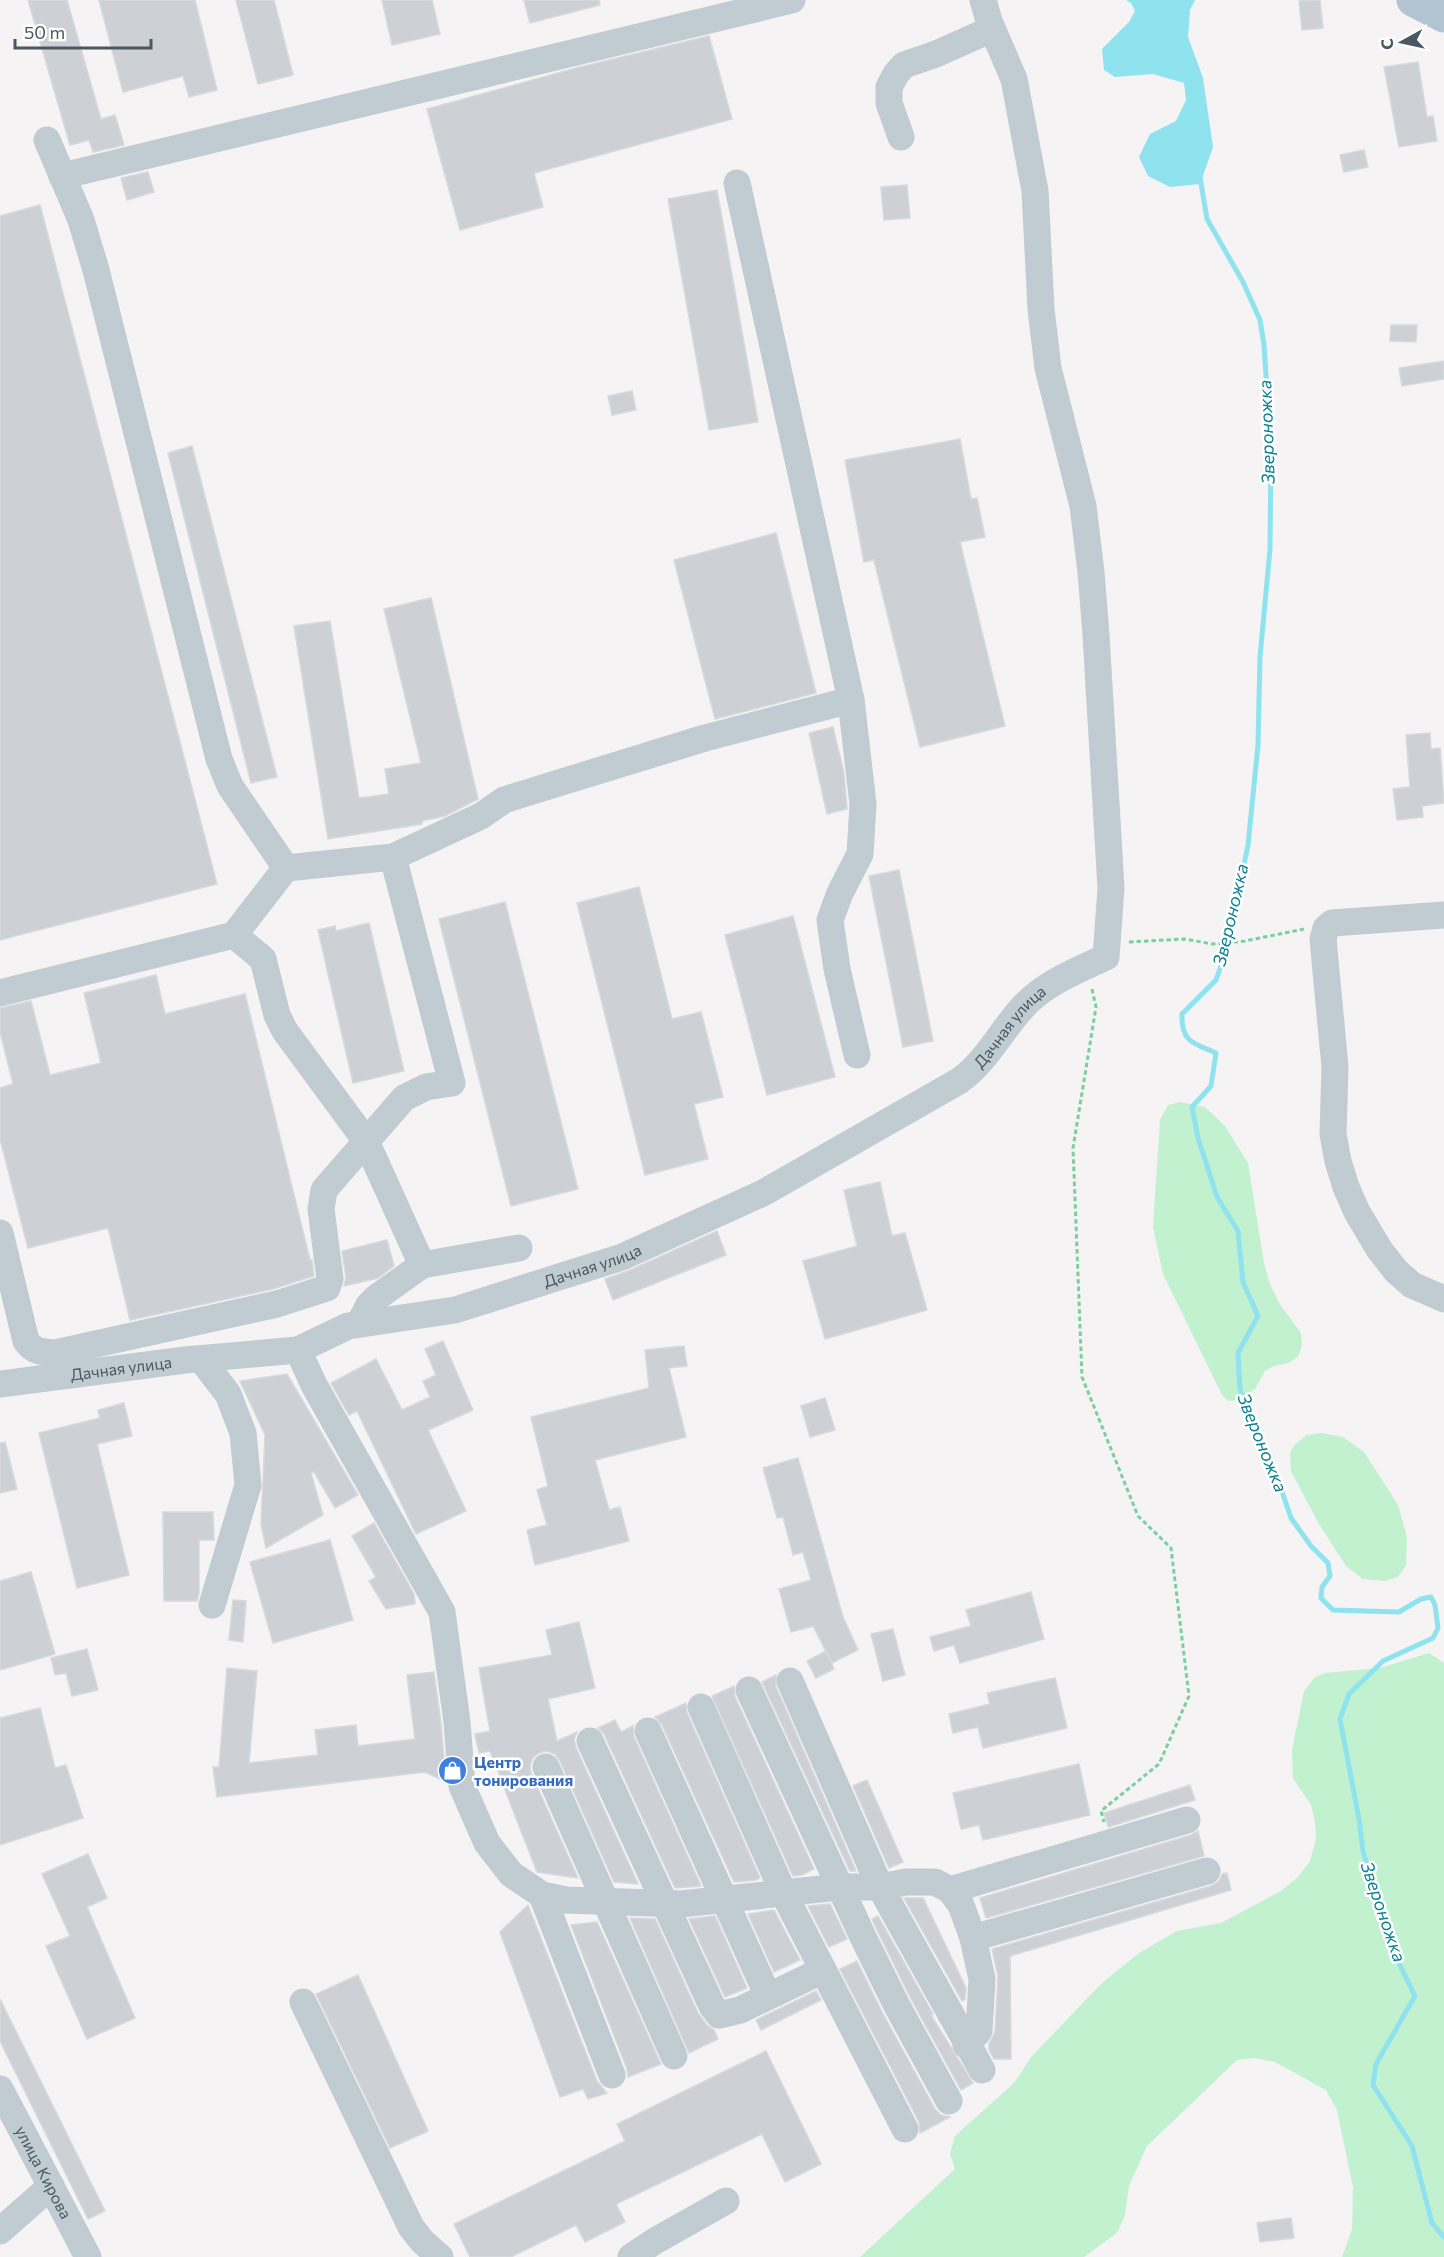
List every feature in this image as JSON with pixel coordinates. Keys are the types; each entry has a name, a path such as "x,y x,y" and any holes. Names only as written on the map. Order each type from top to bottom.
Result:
{"main road":[{"path":"1413,0 1444,16"}],"street":[{"path":"62,176 792,0"},
{"path":"983,0 992,29 1014,79 1035,191 1045,348 1054,399 1083,506 1091,572 1111,888 1096,962"},
{"path":"901,137 889,104 889,87 896,74 904,65 936,54 992,29"},
{"path":"47,140 81,220 96,270 219,759 230,786 286,868"},
{"path":"737,183 851,699 863,804 860,854 840,892 830,920 837,969 856,1054"},
{"path":"0,993 234,935 286,868 393,857 481,816 504,800 705,738 851,699"},
{"path":"0,1233 27,1341 32,1349 41,1352 55,1353 277,1304 327,1288 330,1279 321,1209 324,1190 404,1098 426,1088 452,1083 393,857"},
{"path":"1444,915 1332,923 1326,928 1323,939 1335,1067 1333,1134 1338,1161 1357,1212 1379,1249 1396,1271 1412,1285 1444,1299"},
{"path":"234,935 263,959 274,1006 285,1031 366,1141 423,1265"},
{"name":"Дачная улица","path":"0,1384 201,1359 298,1350 348,1326 455,1310 611,1260 763,1193 973,1071 1033,997 1050,984 1096,962"},
{"path":"359,1324 369,1305 376,1298 423,1265 519,1248"},
{"path":"298,1350 314,1385 442,1612 462,1786 487,1843 511,1874 542,1895 566,1900 607,1902 666,1903 724,1900 839,1887 880,1887 906,1882 935,1882 950,1890 961,1905 973,1938 982,1979 979,2031 966,2045"},
{"path":"201,1359 228,1394 243,1433 248,1485 212,1605"},
{"path":"790,1681 880,1887 966,2045 982,2070"},
{"path":"749,1690 839,1887 896,2004 949,2101"},
{"path":"700,1707 784,1894 905,2128"},
{"path":"648,1731 768,1996"},
{"path":"590,1741 718,2015 740,2010 823,1970"},
{"path":"546,1767 674,2056"},
{"path":"950,1890 1187,1820"},
{"path":"973,1938 1207,1870"},
{"path":"542,1895 612,2075"},
{"path":"303,2002 411,2227 422,2241 440,2257"},
{"name":"улица Кирова","path":"0,2089 88,2257"},
{"path":"0,2231 51,2186"},
{"path":"632,2257 655,2241 726,2201"}],"path":[{"path":"1109,1843 1101,1811 1158,1764 1189,1696 1171,1548 1138,1516 1082,1377 1074,1148 1096,1007 1096,962 1126,942 1184,939 1213,944 1245,941 1332,923"}],"green space":[{"path":"1180,1102 1205,1107 1225,1126 1248,1163 1264,1263 1270,1284 1279,1303 1301,1333 1302,1345 1298,1357 1265,1371 1255,1389 1238,1400 1228,1401 1222,1395 1163,1274 1153,1227 1160,1120 1168,1105"},
{"path":"1322,1433 1343,1437 1364,1452 1398,1505 1407,1537 1406,1565 1398,1577 1385,1581 1363,1579 1346,1566 1319,1524 1291,1471 1290,1454 1294,1445 1307,1435"},
{"path":"1429,1653 1444,1663 1444,2257 1342,2257 1352,2229 1353,2187 1337,2110 1326,2090 1275,2062 1254,2058 1237,2060 1147,2146 1129,2186 1125,2215 1117,2233 1084,2257 860,2257 955,2169 950,2154 955,2136 1015,2082 1031,2057 1102,1983 1139,1953 1177,1931 1221,1923 1281,1891 1298,1877 1310,1861 1316,1839 1311,1805 1293,1778 1292,1750 1304,1691 1315,1677 1325,1673 1380,1668"}],"water":[{"path":"1126,0 1195,0 1190,10 1188,37 1203,78 1213,147 1200,184 1170,187 1148,176 1139,157 1150,134 1176,121 1186,100 1184,83 1153,74 1115,77 1104,70 1102,49 1129,22 1135,11 1131,3"}],"building":[{"path":"28,0 67,0 101,119 115,115 124,145 93,152 89,140 70,145"},
{"path":"99,0 195,0 217,90 189,97 183,76 123,92"},
{"path":"236,0 274,0 293,75 258,84"},
{"path":"382,0 432,0 440,34 392,45"},
{"path":"524,0 599,0 600,5 530,23"},
{"path":"1320,0 1323,28 1302,30 1299,1"},
{"path":"709,36 732,119 534,173 543,207 460,230 427,109 576,68"},
{"path":"1418,62 1427,117 1433,116 1437,141 1399,147 1384,67"},
{"path":"1364,150 1368,167 1344,172 1340,155"},
{"path":"148,172 154,192 127,200 121,178"},
{"path":"907,185 910,218 884,220 881,187"},
{"path":"717,190 758,422 709,430 668,199"},
{"path":"40,205 217,884 0,940 0,216"},
{"path":"1391,325 1417,325 1416,342 1390,341"},
{"path":"1444,361 1444,379 1402,386 1399,368"},
{"path":"632,391 636,410 612,415 608,396"},
{"path":"960,439 971,499 977,498 985,537 960,542 1005,726 920,747 874,560 864,562 845,460"},
{"path":"192,446 277,777 251,783 168,453"},
{"path":"776,533 816,693 715,719 674,560"},
{"path":"431,598 478,799 445,816 422,821 422,824 328,839 294,626 330,621 359,798 389,794 385,769 421,763 384,609"},
{"path":"833,727 844,773 847,809 827,814 809,733"},
{"path":"1430,733 1431,749 1440,748 1444,803 1422,806 1423,817 1397,820 1393,789 1410,787 1406,735"},
{"path":"899,870 933,1041 903,1047 869,876"},
{"path":"639,887 672,1019 701,1012 723,1097 694,1104 708,1159 645,1175 577,903"},
{"path":"505,902 578,1189 511,1206 439,919"},
{"path":"793,916 835,1077 767,1095 725,935"},
{"path":"369,923 404,1071 353,1083 318,930 335,926 336,931"},
{"path":"156,975 165,1014 245,994 310,1260 312,1260 314,1276 273,1289 130,1320 108,1228 28,1248 0,1139 0,1088 13,1084 0,1032 0,1008 31,1001 50,1075 101,1063 84,993"},
{"path":"880,1182 892,1236 905,1233 927,1310 825,1339 803,1261 857,1246 844,1190"},
{"path":"717,1231 726,1255 613,1300 605,1279"},
{"path":"387,1240 394,1266 378,1278 344,1286 346,1277 342,1251"},
{"path":"443,1341 473,1410 428,1430 466,1511 416,1534 357,1411 349,1415 331,1383 376,1359 402,1410 430,1397 423,1381 436,1375 425,1349"},
{"path":"684,1346 687,1366 669,1368 686,1437 595,1460 609,1510 620,1507 629,1541 535,1565 527,1530 547,1525 537,1490 548,1486 531,1417 649,1388 645,1350"},
{"path":"287,1374 358,1495 335,1508 314,1472 311,1473 323,1515 266,1548 261,1524 265,1435 240,1381"},
{"path":"825,1398 835,1430 810,1437 801,1406"},
{"path":"124,1403 132,1436 97,1444 129,1575 77,1588 39,1433 100,1418 98,1410"},
{"path":"5,1442 17,1489 0,1493 0,1443"},
{"path":"798,1458 843,1617 858,1650 832,1663 813,1626 791,1632 779,1589 811,1580 803,1552 793,1555 783,1517 777,1518 763,1468"},
{"path":"163,1512 213,1512 214,1540 199,1540 197,1601 164,1601"},
{"path":"374,1523 414,1594 415,1604 386,1609 369,1581 376,1577 352,1536"},
{"path":"330,1540 353,1620 273,1643 250,1562"},
{"path":"31,1572 55,1654 0,1670 0,1581"},
{"path":"1031,1592 1044,1639 960,1663 954,1645 934,1651 930,1637 971,1626 966,1610"},
{"path":"233,1600 246,1601 243,1642 229,1640"},
{"path":"579,1622 595,1688 548,1699 557,1741 577,1732 574,1739 576,1748 638,1884 614,1882 560,1761 555,1754 547,1751 533,1758 530,1765 531,1773 578,1878 537,1872 490,1751 479,1753 475,1734 490,1731 479,1668 552,1655 546,1630"},
{"path":"893,1629 905,1675 883,1681 871,1634"},
{"path":"87,1649 98,1690 72,1696 66,1673 55,1675 51,1658"},
{"path":"826,1651 834,1669 816,1678 807,1661"},
{"path":"227,1668 257,1671 249,1763 318,1755 315,1730 356,1725 358,1746 415,1739 407,1675 434,1672 446,1782 425,1772 217,1797 213,1767 219,1767"},
{"path":"776,1675 776,1687 856,1871 850,1871 762,1682"},
{"path":"1055,1678 1067,1728 983,1748 978,1727 953,1733 949,1714 990,1704 987,1693"},
{"path":"734,1686 735,1697 814,1869 802,1875 793,1876 712,1696"},
{"path":"686,1703 687,1713 760,1878 756,1880 734,1882 662,1725 655,1717"},
{"path":"40,1708 55,1768 66,1765 83,1818 0,1845 0,1718"},
{"path":"615,1720 621,1732 633,1726 634,1737 701,1886 675,1888 604,1734 598,1728"},
{"path":"1079,1764 1090,1815 983,1840 979,1825 961,1829 953,1793"},
{"path":"867,1780 903,1862 889,1868 853,1786"},
{"path":"1190,1785 1195,1800 1108,1827 1104,1813"},
{"path":"1198,1831 1204,1856 986,1918 980,1898"},
{"path":"88,1854 107,1898 87,1907 135,2018 87,2039 46,1946 70,1936 42,1874"},
{"path":"1227,1873 1231,1890 1010,1956 1011,2059 994,2059 989,2050 989,2044 995,2032 998,1976 992,1949 1211,1886 1219,1881 1222,1874"},
{"path":"904,1898 923,1898 966,1988 965,1999 962,2001"},
{"path":"830,1904 847,1939 829,1947 808,1906"},
{"path":"528,1905 597,2081 607,2093 588,2099 583,2089 560,2097 500,1932"},
{"path":"774,1910 800,1960 774,1972 748,1914"},
{"path":"715,1916 747,1988 725,1997 689,1919"},
{"path":"878,1916 933,2014 931,2015 973,2083 961,2090 910,1997 878,1932 872,1919"},
{"path":"630,1918 655,1919 698,2013 714,2030 718,2039 689,2053"},
{"path":"597,1922 661,2064 628,2077 627,2069 571,1925"},
{"path":"857,1961 935,2109 941,2115 950,2117 920,2133 919,2122 840,1969"},
{"path":"358,1975 428,2131 390,2148 316,1994"},
{"path":"816,1991 821,2000 761,2030 756,2020"},
{"path":"0,1999 105,2211 88,2219 0,2041"},
{"path":"766,2051 821,2164 785,2182 762,2134 616,2204 625,2222 585,2242 576,2225 511,2257 470,2257 454,2224 625,2141 617,2124"},
{"path":"1291,2218 1294,2238 1260,2242 1257,2223"}],"waterway":[{"name":"Звероножка","path":"1200,177 1207,219 1243,282 1260,320 1264,345 1271,452 1270,549 1260,657 1258,745 1248,845 1226,951 1216,980 1182,1014 1182,1023 1186,1036 1190,1040 1216,1053 1211,1086 1192,1107 1198,1138 1217,1197 1238,1231 1243,1282 1258,1316 1238,1353 1240,1390 1271,1459 1291,1518 1311,1546 1328,1563 1330,1576 1322,1587 1321,1598 1333,1610 1399,1612 1421,1599 1431,1597 1435,1605 1438,1628 1433,1638 1383,1661 1349,1694 1340,1719 1363,1851 1392,1949 1415,1996 1376,2064 1373,2085 1412,2146 1432,2223 1444,2237"}],"place":[{"name":"Центр тонирования","path":"453,1771"}]}
